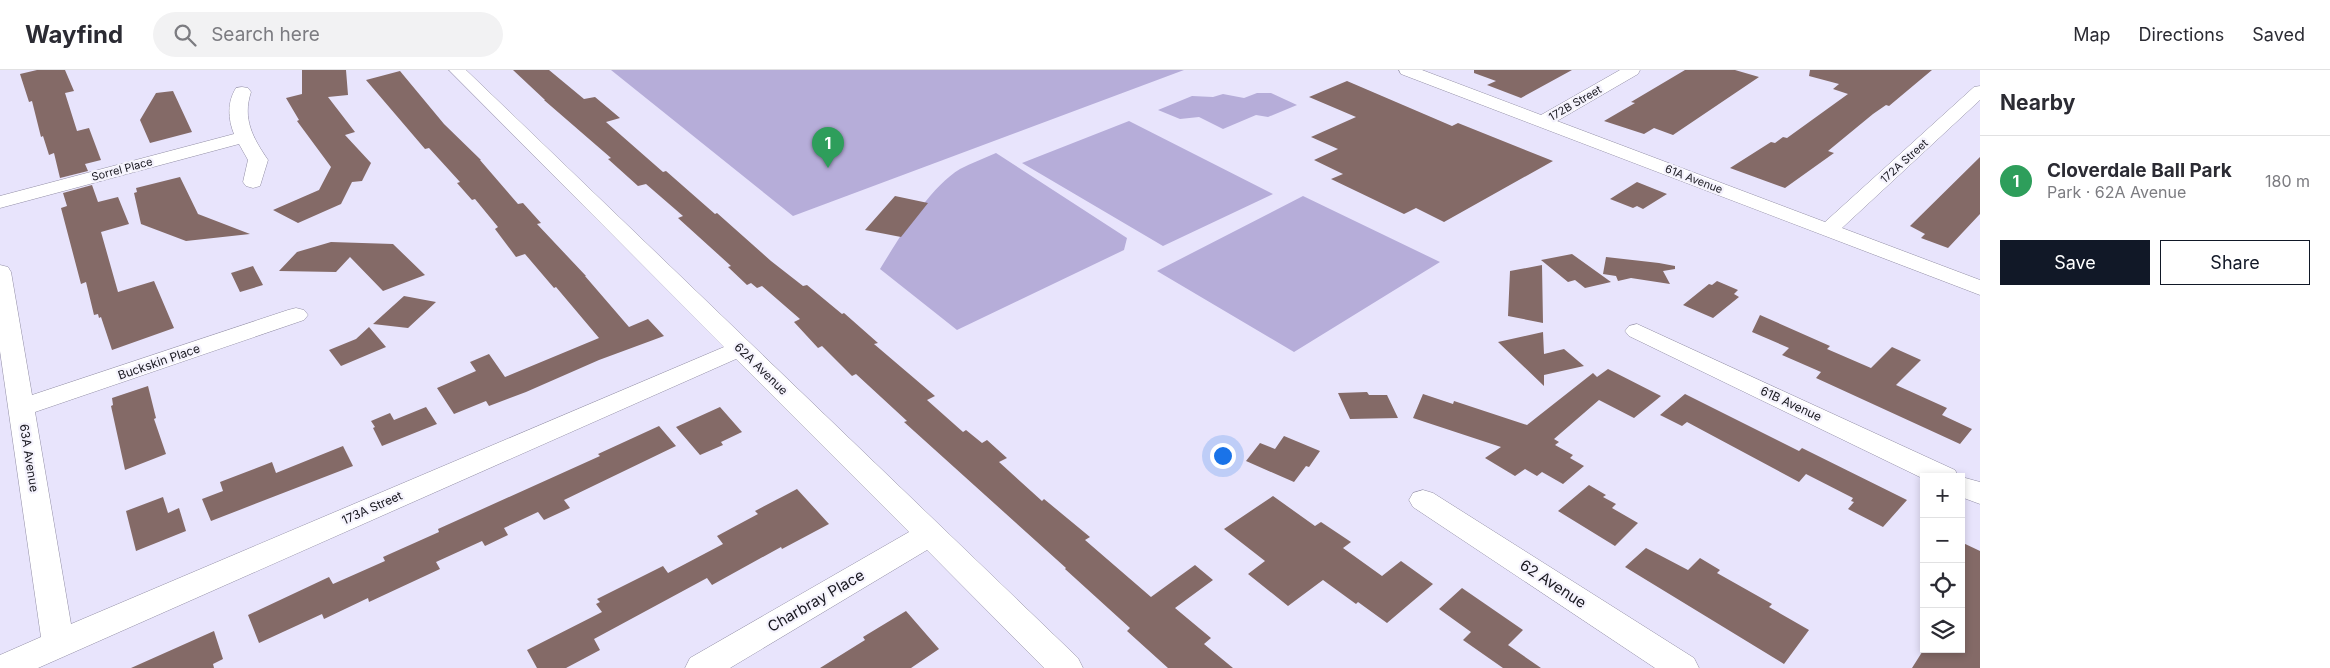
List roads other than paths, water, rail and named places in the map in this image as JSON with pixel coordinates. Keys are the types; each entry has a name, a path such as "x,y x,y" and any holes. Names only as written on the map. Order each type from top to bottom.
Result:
{"street":[{"name":"62A Avenue","path":"457,70 1066,668"},
{"name":"61A Avenue","path":"1407,70 1980,288"},
{"name":"172B Street","path":"1543,121 1632,70"},
{"name":"172A Street","path":"1828,230 1980,91"},
{"path":"242,92 236,105 241,132 258,160 253,182"},
{"name":"Sorrel Place","path":"0,202 244,137"},
{"name":"63A Avenue","path":"0,272 58,644"},
{"name":"Buckskin Place","path":"21,408 296,315"},
{"name":"61B Avenue","path":"1637,331 1937,473"},
{"name":"173A Street","path":"4,668 739,349"},
{"path":"1965,487 1980,494"},
{"name":"62 Avenue","path":"1423,500 1682,668"},
{"name":"Charbray Place","path":"702,668 930,534"}],"place":[{"name":"Cloverdale Ball Park","path":"828,168"}]}
